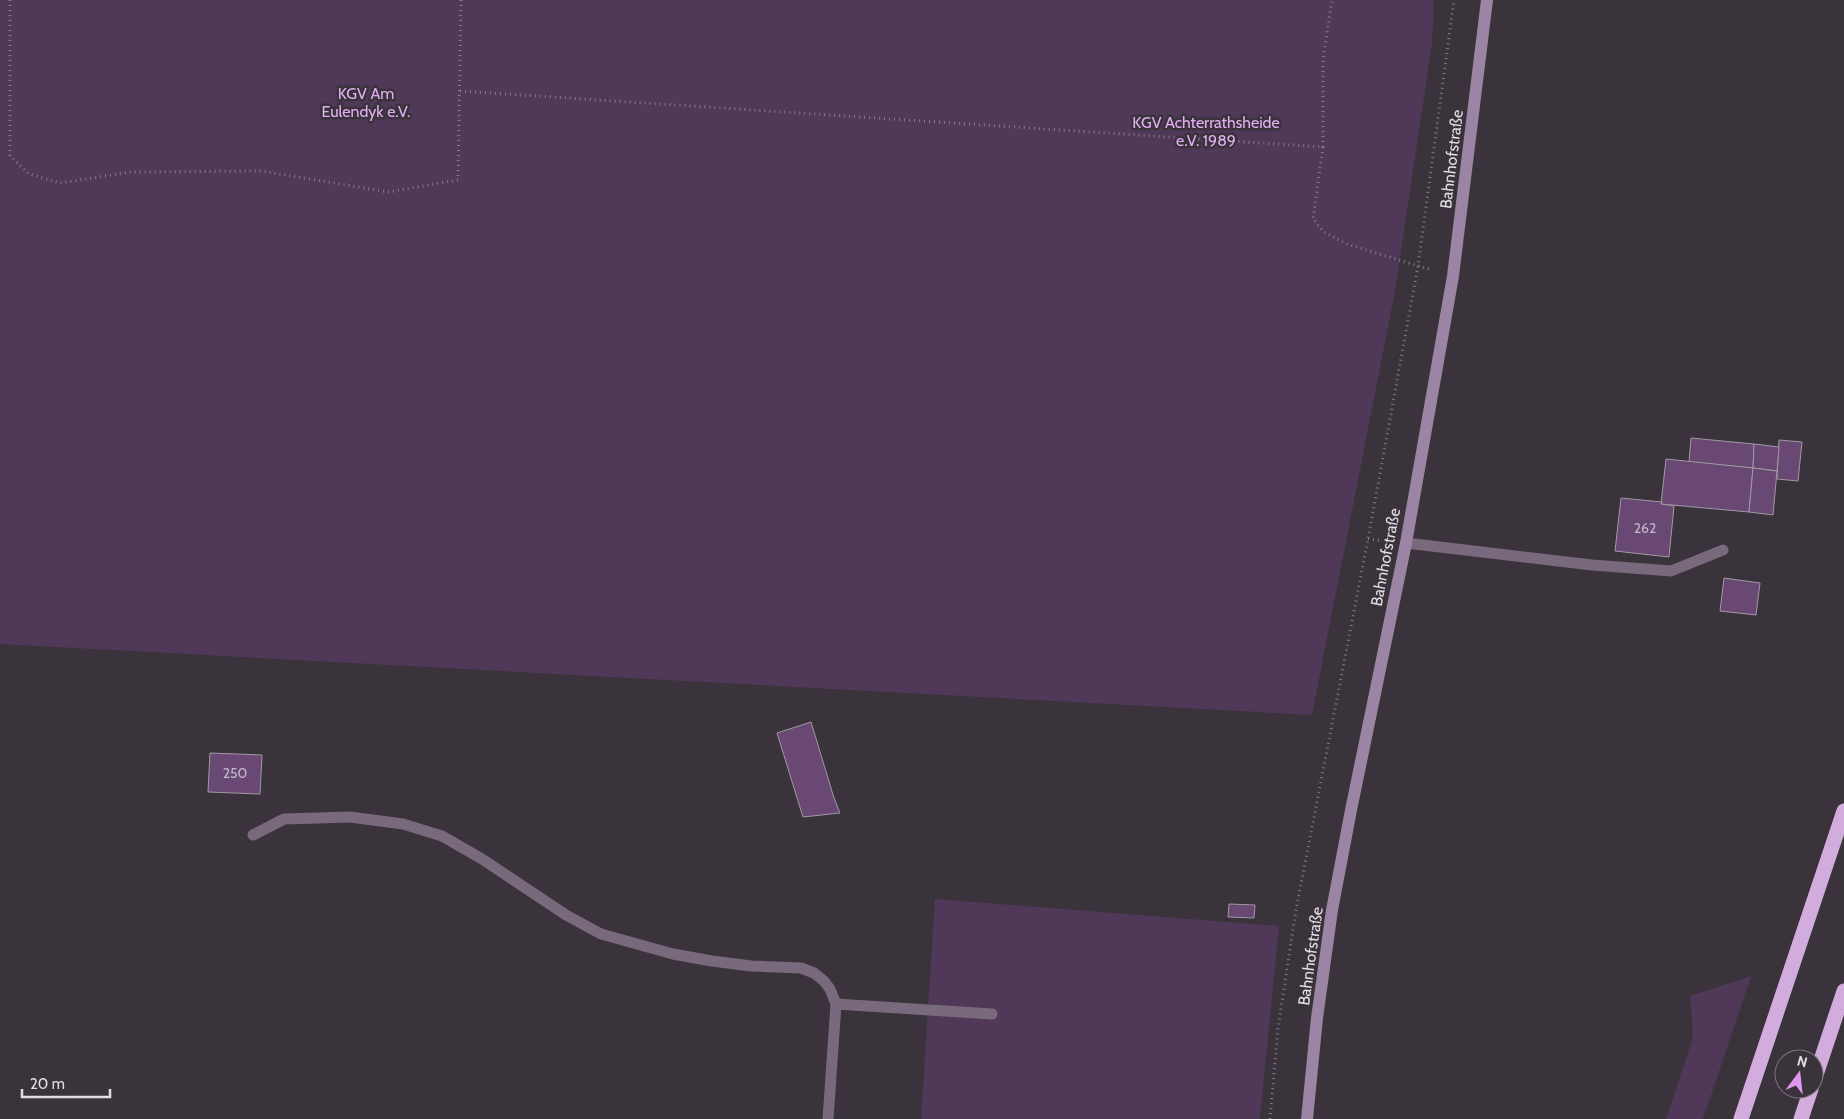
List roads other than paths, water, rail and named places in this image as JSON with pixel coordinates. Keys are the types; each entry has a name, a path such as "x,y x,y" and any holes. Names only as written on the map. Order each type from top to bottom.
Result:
{"highway":[{"path":"1741,1119 1844,811"},
{"path":"1824,1051 1844,991"},
{"path":"1801,1119 1808,1099"}],"main road":[{"name":"Bahnhofstraße","path":"1307,1119 1317,1018 1332,910 1406,543 1452,276 1487,0"}],"lane":[{"path":"1406,543 1592,565 1671,571 1723,550"},
{"path":"254,835 284,818 350,817 403,824 442,836 482,859 566,915 601,934 673,954 751,966 800,968 814,973 830,989 836,1004 828,1119"},
{"path":"836,1004 992,1014"}],"park label":[{"name":"KGV Am Eulendyk e.V.","path":"366,102"},
{"name":"KGV Achterrathsheide e.V. 1989","path":"1206,131"}]}
